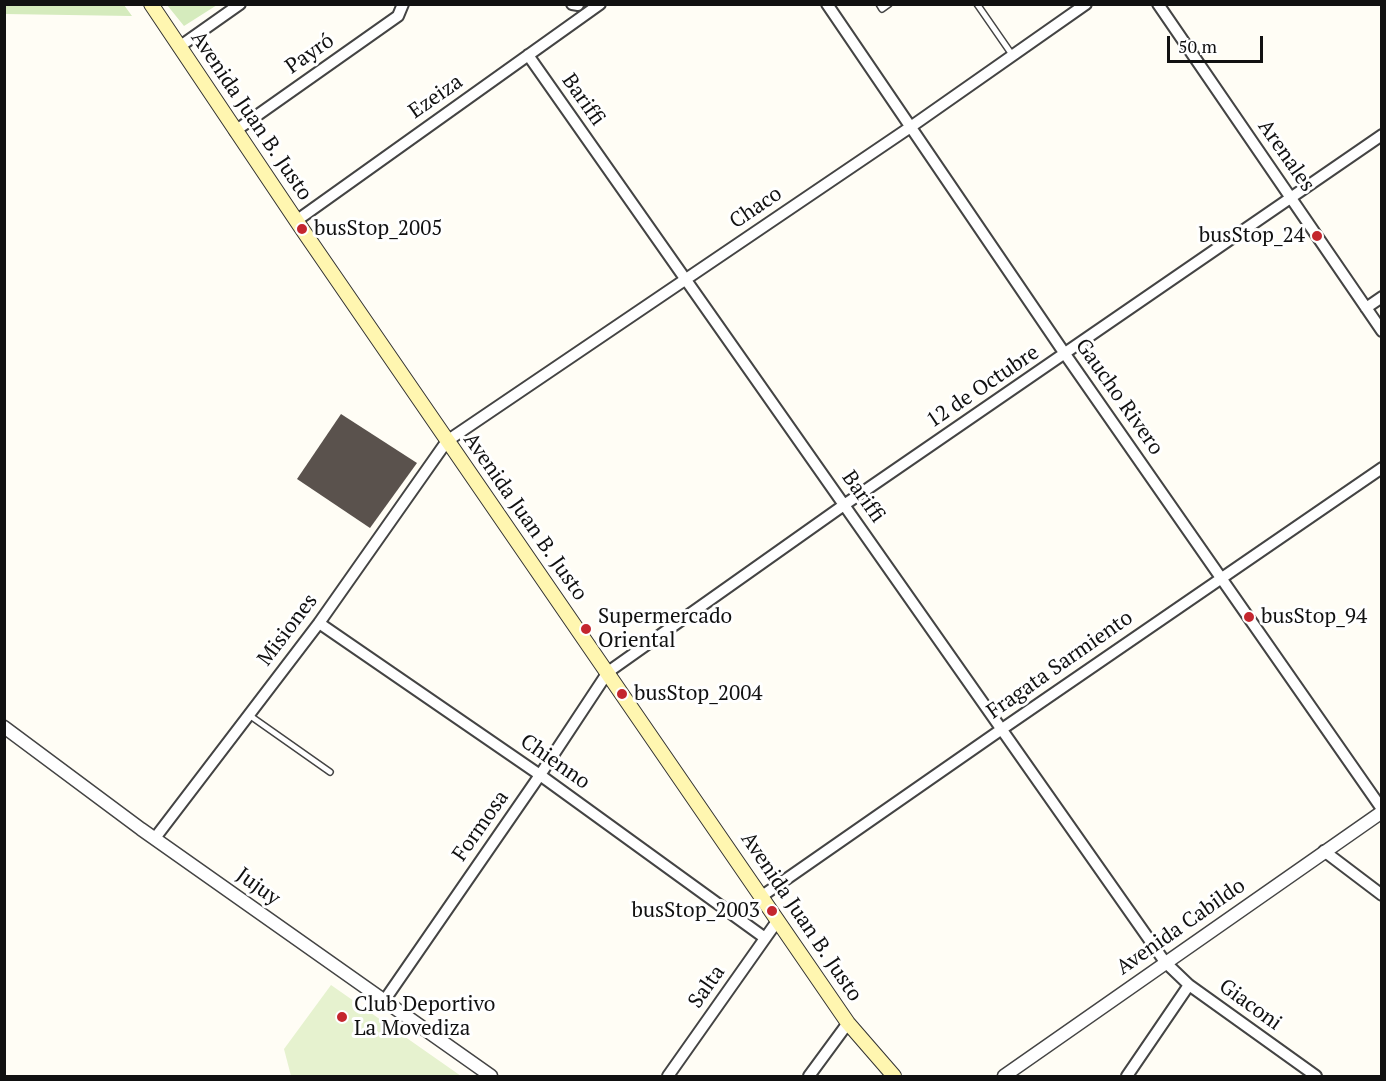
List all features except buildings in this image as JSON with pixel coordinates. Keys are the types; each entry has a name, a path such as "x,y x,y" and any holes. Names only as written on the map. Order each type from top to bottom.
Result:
{"main road":[{"name":"Avenida Juan B. Justo","path":"150,4 235,132 848,1023 894,1077"}],"street":[{"path":"179,47 240,4"},
{"name":"Payró","path":"235,132 398,16 403,4"},
{"path":"572,4 580,8"},
{"name":"Ezeiza","path":"296,221 528,55 580,8 600,4"},
{"name":"Gaucho Rivero","path":"827,4 1065,354 1382,811"},
{"name":"Chaco","path":"447,441 912,126 1086,4"},
{"name":"Arenales","path":"1158,4 1382,331"},
{"name":"Bariffi","path":"528,55 1165,962"},
{"name":"12 de Octubre","path":"608,672 844,505 1382,135"},
{"path":"1366,308 1382,297"},
{"name":"Misiones","path":"155,838 319,623 447,441"},
{"name":"Fragata Sarmiento","path":"762,896 1382,468"},
{"name":"Chienno","path":"319,623 540,775 765,938"},
{"name":"Formosa","path":"384,1001 608,672"},
{"name":"Jujuy","path":"4,727 141,829 491,1077"},
{"name":"Avenida Cabildo","path":"1004,1077 1382,811"},
{"path":"1324,851 1382,895"},
{"name":"Salta","path":"668,1077 778,920"},
{"name":"Giaconi","path":"1165,962 1189,985 1316,1077"},
{"path":"1127,1077 1189,985"},
{"path":"809,1077 848,1023"}],"lane":[{"path":"879,4 882,9 889,4"},
{"path":"977,4 1013,56"},
{"path":"249,716 330,772"}],"green space":[{"path":"5,5 124,5 132,16 5,14"},
{"path":"167,5 217,5 184,26"},
{"name":"Club Deportivo La Movediza","path":"331,985 461,1076 291,1076 284,1049"}],"place":[{"name":"busStop_2005","path":"302,229"},
{"name":"busStop_24","path":"1317,236"},
{"name":"busStop_94","path":"1249,617"},
{"name":"Supermercado Oriental","path":"586,629"},
{"name":"busStop_2004","path":"622,694"},
{"name":"busStop_2003","path":"772,911"},
{"name":"Club Deportivo La Movediza","path":"342,1017"}]}
